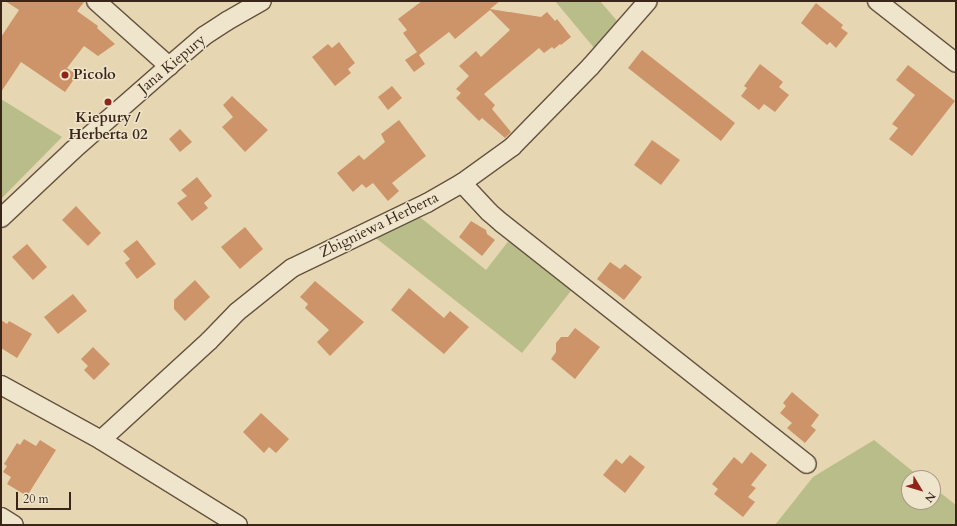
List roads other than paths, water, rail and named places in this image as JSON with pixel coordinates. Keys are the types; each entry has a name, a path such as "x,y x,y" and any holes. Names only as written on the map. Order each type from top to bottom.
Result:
{"street":[{"path":"96,1 169,66"},
{"name":"Zbigniewa Herberta","path":"101,440 209,341 237,312 292,268 416,208 462,183 512,147 591,66 648,1"},
{"path":"877,1 956,63"},
{"name":"Jana Kiepury","path":"1,218 53,169 169,66 204,36 251,3"},
{"path":"462,183 489,212 503,224 807,464"},
{"path":"1,385 101,440 238,525"},
{"path":"1,517 14,525"}],"place":[{"name":"Picolo","path":"65,75"},
{"name":"Kiepury / Herberta 02","path":"108,102"}]}
